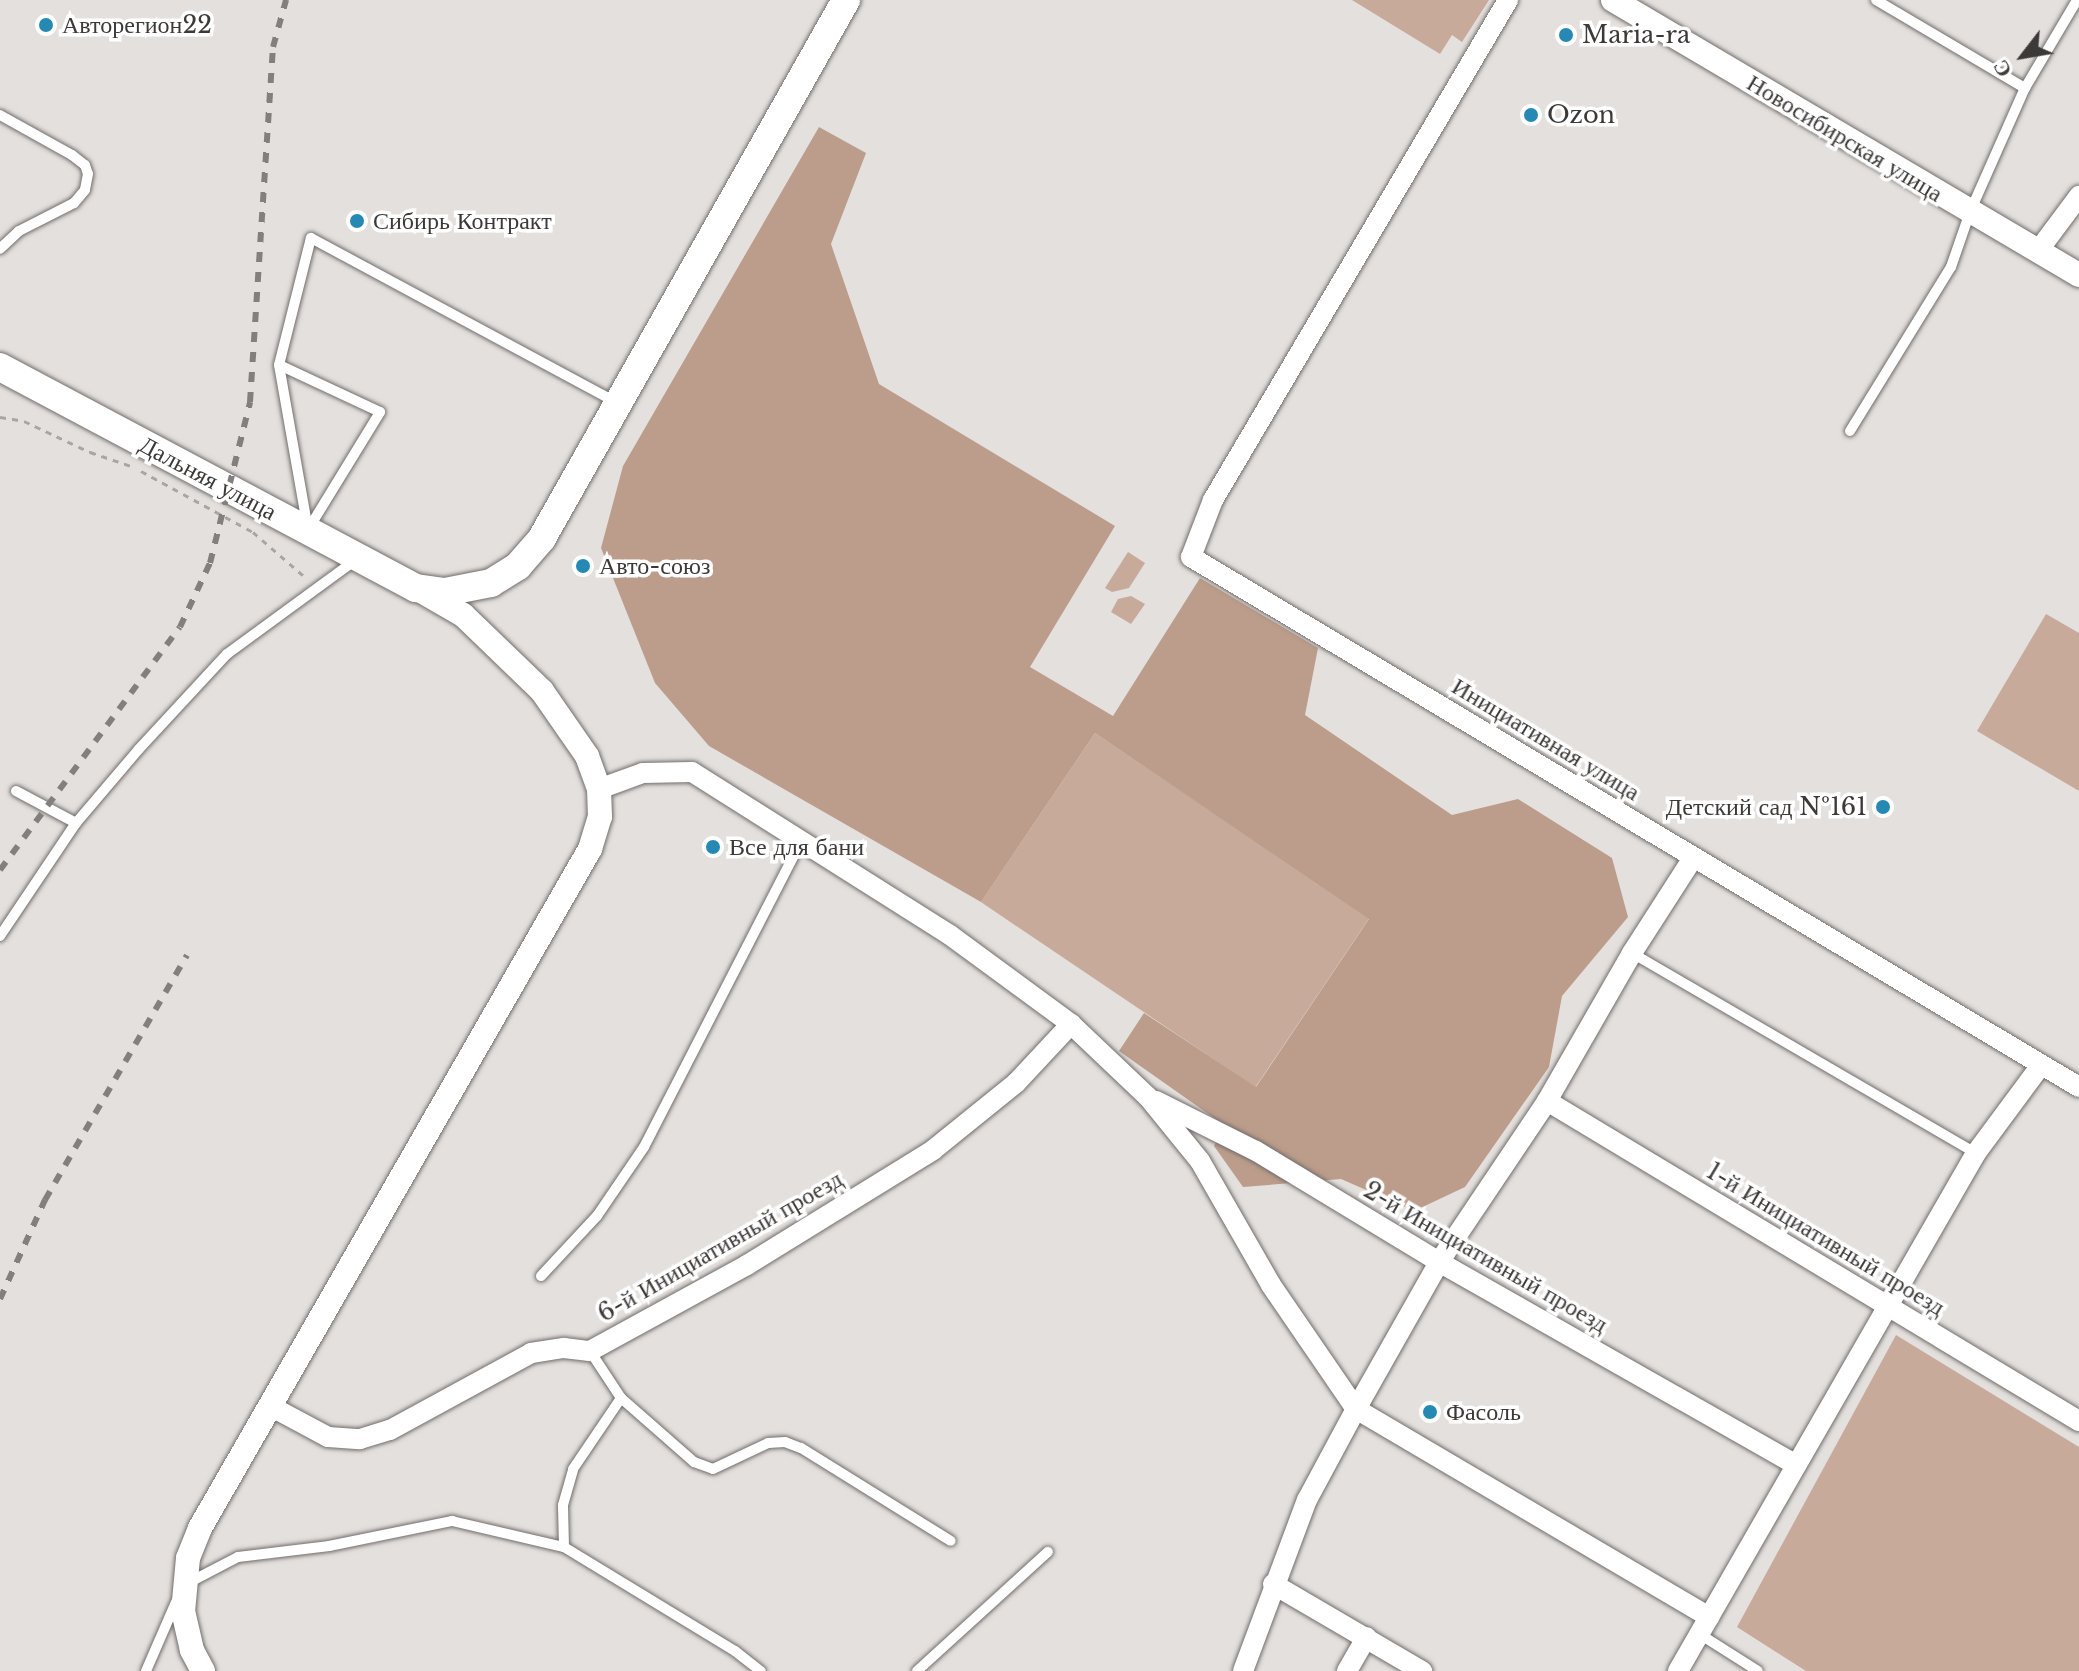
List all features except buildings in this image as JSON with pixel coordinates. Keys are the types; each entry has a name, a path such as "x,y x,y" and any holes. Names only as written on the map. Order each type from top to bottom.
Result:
{"main road":[{"path":"416,588 468,591 491,583 518,566 542,538 846,0"},
{"name":"Дальняя улица","path":"0,367 416,588"}],"street":[{"name":"Инициативная улица","path":"1508,0 1213,500 1191,557 2079,1087"},
{"name":"Новосибирская улица","path":"1613,0 2079,275"},
{"path":"2038,251 2079,196"},
{"path":"203,1671 192,1650 183,1612 188,1558 200,1528 590,849 600,817 599,789 587,756 542,691 463,615 416,588"},
{"path":"599,789 643,773 692,772 950,935 1071,1024 1148,1097 1200,1161 1271,1285 1356,1409 1705,1626"},
{"path":"1243,1671 1307,1500 1356,1409 1439,1262 1547,1101 1632,953 1693,858"},
{"name":"6-й Инициативный проезд","path":"270,1406 328,1437 360,1439 390,1430 531,1353 564,1348 590,1351 747,1265 933,1150 1016,1083 1071,1024"},
{"path":"1678,1671 1976,1153 2041,1065"},
{"name":"2-й Инициативный проезд","path":"1148,1097 1256,1151 1439,1262 1795,1464"},
{"name":"1-й Инициативный проезд","path":"1547,1101 2079,1421"},
{"path":"1273,1584 1422,1671"},
{"path":"1347,1671 1367,1637"}],"lane":[{"path":"1876,0 2025,88"},
{"path":"1850,431 1951,267 1970,212 2025,88 2077,0"},
{"path":"0,115 72,155 85,165 88,174 85,190 74,203 19,231 0,249"},
{"path":"308,530 279,365 311,238 618,403"},
{"path":"279,365 380,412 308,530"},
{"path":"0,936 76,823 227,654 359,557"},
{"path":"16,791 76,823"},
{"path":"541,1276 597,1216 644,1147 801,841"},
{"path":"1632,953 1976,1153"},
{"path":"590,1351 621,1398 694,1462 713,1469 768,1443 785,1442 801,1448 951,1541"},
{"path":"564,1547 563,1505 573,1469 621,1398"},
{"path":"146,1671 183,1586 238,1557 329,1546 452,1521 564,1547 735,1651 761,1671"},
{"path":"917,1671 1048,1552"},
{"path":"1705,1626 1758,1671"}],"path":[{"path":"0,417 24,421 90,452 133,466 253,532 318,587"}],"shaded area":[{"path":"1352,0 1489,0 1462,42 1452,35 1440,54"},
{"path":"819,127 866,153 831,244 879,384 1115,526 1030,667 1113,716 1200,578 1318,648 1305,715 1452,815 1518,799 1612,858 1628,917 1562,996 1549,1067 1465,1187 1414,1211 1341,1179 1243,1187 1214,1146 1224,1125 1119,1051 1144,1013 1256,1087 1369,919 1095,733 981,902 709,746 655,683 601,548 623,466"},
{"path":"1128,552 1145,563 1129,588 1112,592 1105,588"},
{"path":"1131,596 1145,604 1131,624 1111,612 1118,599"},
{"path":"2046,614 2079,633 2079,791 1977,731"},
{"path":"1095,733 1369,918 1255,1087 981,902"},
{"path":"1896,1335 2079,1447 2079,1671 1806,1671 1737,1627"}],"railway":[{"path":"0,870 180,627 210,563 250,402 273,47 286,0"},
{"path":"0,1299 45,1200 187,955"}],"place":[{"name":"Авторегион22","path":"46,25"},
{"name":"Maria-ra","path":"1566,35"},
{"name":"Ozon","path":"1531,115"},
{"name":"Сибирь Контракт","path":"357,221"},
{"name":"Авто-союз","path":"583,566"},
{"name":"Детский сад №161","path":"1883,807"},
{"name":"Все для бани","path":"713,847"},
{"name":"Фасоль","path":"1430,1412"}]}
